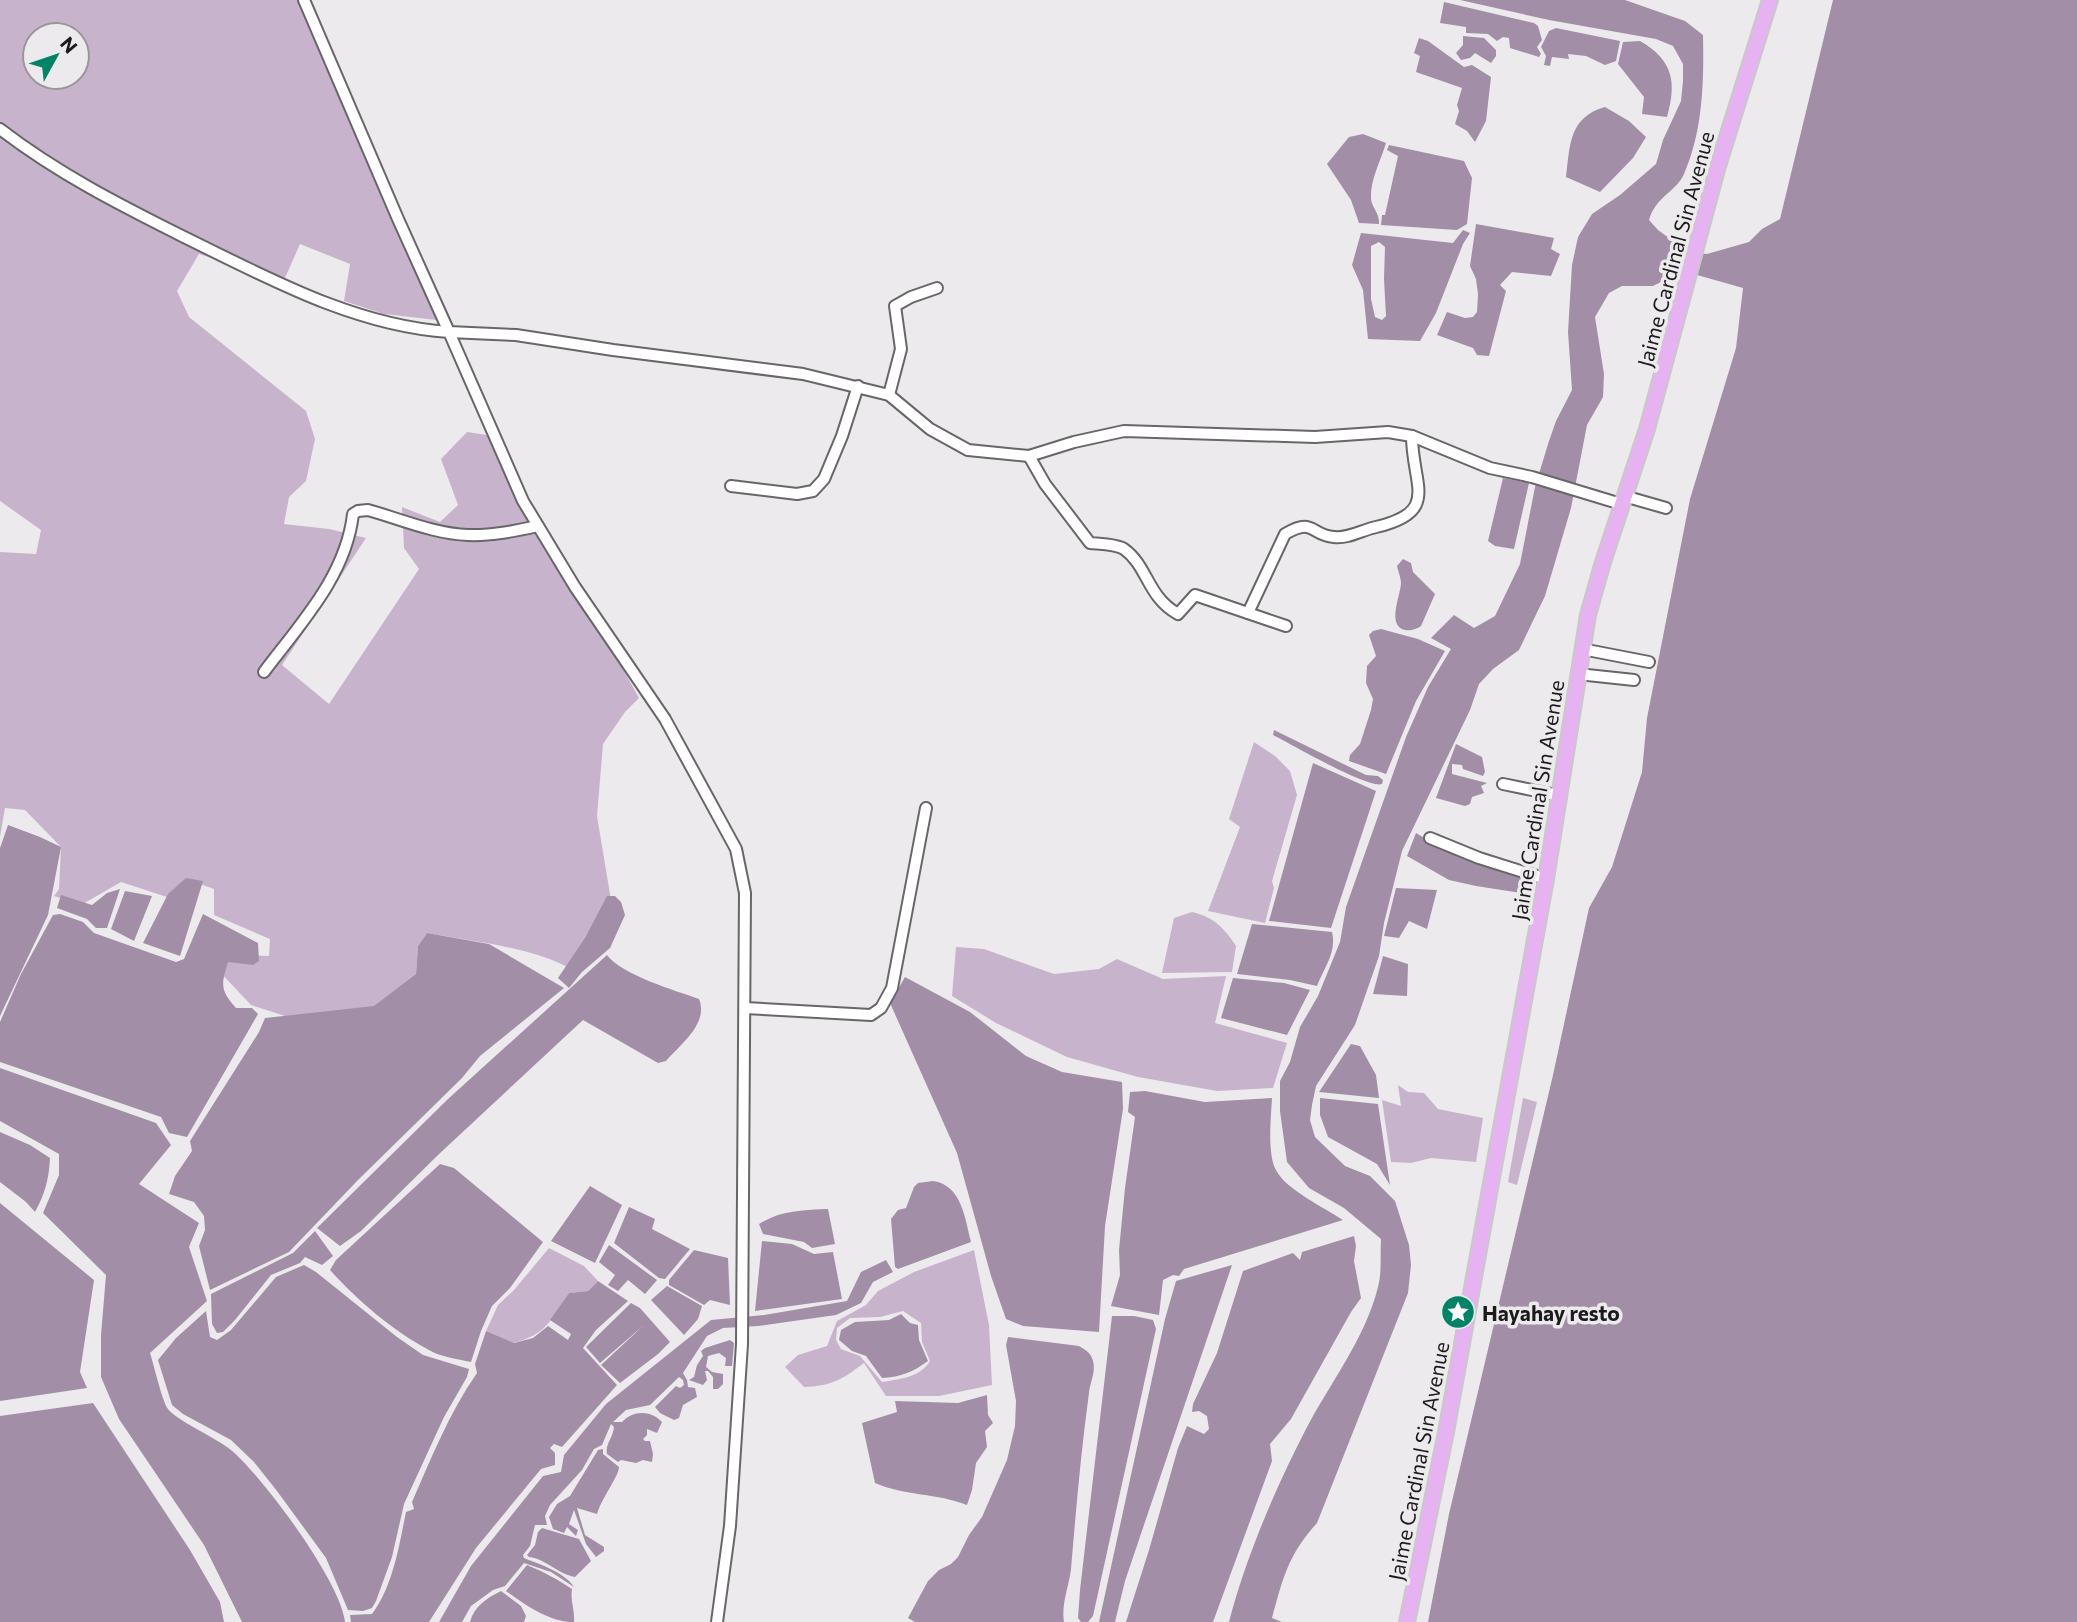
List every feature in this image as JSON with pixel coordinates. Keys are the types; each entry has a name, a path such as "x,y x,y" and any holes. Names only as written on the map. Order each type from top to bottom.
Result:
{"main road":[{"name":"Jaime Cardinal Sin Avenue","path":"1407,1622 1446,1432 1561,796 1588,615 1622,500 1647,429 1718,166 1770,0"}],"street":[{"path":"304,0 523,500 575,587 665,719 736,849 745,893 742,1345 730,1527 717,1622"},
{"path":"0,129 34,156 103,196 269,279 370,319 413,329 516,335 803,374 889,395 930,429 968,450 1029,456 1124,431 1315,437 1388,432 1412,436 1490,468 1570,489 1666,508"},
{"path":"889,395 901,349 895,306 937,288"},
{"path":"732,486 797,494 813,491 824,479 842,436 858,386"},
{"path":"1248,613 1285,534 1297,527 1310,527 1333,537 1348,536 1387,524 1413,512 1418,504 1419,489 1412,454 1412,436"},
{"path":"1029,456 1045,484 1090,543 1122,547 1137,564 1165,606 1178,614 1195,595 1286,626"},
{"path":"264,672 327,587 346,552 353,514 358,511 368,509 452,534 470,536 538,526"},
{"path":"1582,649 1649,662"},
{"path":"1578,674 1634,680"},
{"path":"1503,784 1561,796"},
{"path":"745,1008 871,1015 881,1008 892,988 926,808"},
{"path":"1430,838 1479,858 1546,879"}],"shaded area":[{"path":"0,0 297,0 377,177 437,320 384,314 344,301 350,264 300,244 285,278 199,254 177,291 189,317 306,411 315,439 306,481 289,497 284,524 329,529 366,538 282,665 329,704 419,569 404,548 402,507 440,522 458,505 441,459 467,432 494,436 639,698 625,712 603,744 597,816 612,906 569,968 519,950 427,933 418,946 416,974 380,1006 288,1017 251,1005 203,954 269,956 270,939 214,915 214,889 194,882 170,898 121,882 81,905 54,896 59,889 61,847 25,810 5,808 0,837 0,552 36,554 41,530 0,501"},
{"path":"1460,0 1625,0 1685,21 1703,35 1701,106 1695,141 1684,174 1656,205 1649,220 1687,251 1707,254 1749,242 1762,229 1780,219 1833,0 2077,0 2077,1622 1428,1622 1449,1514 1553,1075 1589,908 1612,867 1642,772 1647,718 1690,499 1736,348 1743,288 1683,271 1653,286 1622,286 1609,293 1595,317 1604,374 1603,397 1587,425 1571,508 1545,596 1519,650 1493,669 1479,684 1470,710 1402,851 1384,923 1379,956 1355,1025 1316,1086 1310,1120 1315,1137 1345,1166 1370,1176 1395,1201 1409,1245 1411,1265 1408,1293 1317,1523 1299,1546 1288,1568 1272,1618 1282,1622 1229,1622 1272,1499 1306,1429 1365,1325 1380,1275 1381,1239 1344,1208 1309,1188 1287,1162 1280,1111 1280,1081 1290,1062 1300,1027 1318,996 1340,942 1346,907 1406,737 1428,687 1451,649 1431,638 1454,615 1474,628 1495,616 1520,564 1535,487 1556,421 1572,390 1568,332 1572,265 1578,237 1592,214 1620,195 1656,164 1663,140 1681,101 1683,64 1673,46 1656,39 1549,20"},
{"path":"1444,2 1534,23 1538,26 1542,40 1537,47 1541,54 1539,57 1510,48 1509,38 1503,37 1497,41 1488,34 1466,33 1466,27 1440,23"},
{"path":"1556,28 1620,41 1616,61 1605,65 1586,56 1568,54 1569,59 1552,57 1550,66 1544,65 1546,56 1541,47 1549,31"},
{"path":"1463,36 1484,38 1496,50 1496,56 1491,63 1475,53 1470,58 1461,60 1456,53 1463,45"},
{"path":"1419,38 1428,41 1464,67 1472,65 1491,77 1486,121 1475,142 1467,131 1455,124 1462,88 1416,72 1420,56 1414,53"},
{"path":"1640,41 1660,56 1670,73 1672,93 1667,117 1642,114 1644,97 1618,64 1623,42"},
{"path":"1605,107 1629,121 1646,137 1633,158 1600,192 1566,177 1571,143 1578,125 1593,112"},
{"path":"1363,134 1386,143 1371,191 1371,201 1379,224 1359,223 1351,200 1327,164 1349,137"},
{"path":"1389,145 1464,161 1472,178 1467,224 1457,230 1381,225 1398,156 1387,150"},
{"path":"1476,224 1554,238 1551,249 1560,254 1551,276 1512,272 1500,285 1506,291 1489,356 1477,355 1473,348 1437,335 1447,312 1465,318 1473,317 1477,312 1476,279 1470,266"},
{"path":"1463,230 1470,233 1463,244 1436,313 1420,341 1368,339 1363,290 1352,265 1361,233 1453,243","holes":["1379,242 1385,247 1386,316 1382,320 1375,317 1371,299 1371,246"]},
{"path":"1503,478 1529,483 1514,549 1495,546 1488,541"},
{"path":"1403,559 1411,563 1413,572 1435,594 1421,626 1409,630 1399,627 1395,616 1401,583 1397,566"},
{"path":"1381,629 1418,639 1445,651 1416,701 1386,774 1349,761 1350,755 1360,744 1373,699 1366,683 1367,666 1376,656 1369,635"},
{"path":"1274,730 1366,775 1378,776 1383,780 1382,784 1362,780 1329,765 1273,735"},
{"path":"1254,742 1275,756 1290,771 1297,795 1272,881 1274,888 1265,923 1208,911 1240,827 1229,819"},
{"path":"1456,744 1482,757 1485,772 1483,776 1463,769 1462,765 1452,764 1452,774 1487,783 1481,786 1484,793 1472,797 1470,804 1465,806 1436,798"},
{"path":"1313,763 1376,791 1331,928 1269,921"},
{"path":"8,825 61,847 48,915 0,1016 0,848"},
{"path":"1416,833 1441,848 1472,861 1529,873 1528,894 1449,880 1407,856"},
{"path":"186,878 203,881 180,956 143,943 168,894"},
{"path":"1396,888 1437,890 1427,929 1409,921 1399,938 1384,936"},
{"path":"120,889 107,928 96,928 87,919 57,908 61,895 92,905 107,893"},
{"path":"125,891 152,896 134,941 111,929"},
{"path":"607,896 615,896 621,902 625,915 610,948 582,972 569,988 558,978 585,938"},
{"path":"1192,912 1218,924 1236,946 1232,972 1162,973 1174,918"},
{"path":"60,914 83,922 94,933 176,962 184,959 203,914 258,943 259,961 253,965 228,962 223,987 236,1008 252,1008 258,1014 187,1137 169,1133 161,1117 0,1062 0,1022 21,974 53,915"},
{"path":"1252,924 1332,932 1333,946 1317,986 1237,974"},
{"path":"427,933 489,944 564,988 480,1056 462,1078 289,1252 210,1290 199,1246 205,1230 204,1216 194,1202 169,1194 175,1176 192,1151 190,1141 259,1032 265,1018 374,1006 416,974 418,946"},
{"path":"956,947 984,949 1054,974 1099,969 1117,959 1163,979 1226,976 1215,1023 1287,1043 1273,1088 1217,1091 1138,1077 1067,1057 996,1023 952,996"},
{"path":"607,955 636,975 699,999 701,1008 697,1025 666,1061 658,1063 583,1020 361,1231 340,1246 317,1228 448,1099"},
{"path":"1383,956 1408,964 1407,996 1373,994"},
{"path":"905,977 970,1012 1026,1056 1062,1072 1122,1082 1123,1109 1105,1226 1099,1332 1023,1326 1006,1319 991,1276 957,1153 890,1003"},
{"path":"1233,978 1284,983 1310,990 1287,1035 1221,1018"},
{"path":"1351,1044 1360,1046 1376,1075 1379,1098 1319,1092"},
{"path":"0,1068 156,1123 171,1145 139,1184 199,1223 189,1247 207,1301 150,1353 163,1399 172,1413 231,1450 262,1483 316,1557 340,1604 345,1622 242,1622 204,1545 119,1419 101,1377 106,1275 43,1213 59,1175 59,1154 0,1121"},
{"path":"1398,1085 1408,1092 1424,1093 1438,1109 1483,1118 1476,1162 1431,1158 1411,1163 1391,1162 1382,1100 1401,1106"},
{"path":"1145,1091 1205,1102 1272,1098 1271,1145 1276,1170 1296,1191 1343,1220 1184,1269 1179,1276 1173,1275 1163,1280 1159,1315 1111,1306 1120,1275 1119,1250 1135,1117 1128,1112 1130,1092"},
{"path":"1320,1098 1378,1104 1390,1185 1377,1164 1328,1137 1320,1115"},
{"path":"1523,1098 1537,1102 1517,1185 1508,1182"},
{"path":"0,1132 30,1145 50,1158 46,1186 35,1212 0,1182"},
{"path":"440,1164 454,1168 543,1242 510,1288 492,1306 471,1362 434,1352 402,1334 330,1270 336,1260"},
{"path":"933,1181 950,1189 961,1204 971,1242 898,1269 895,1267 891,1219 898,1210 906,1208 918,1183"},
{"path":"590,1186 622,1205 595,1263 551,1241"},
{"path":"0,1203 94,1280 80,1372 87,1388 0,1401"},
{"path":"629,1207 655,1219 652,1229 690,1249 665,1279 659,1278 614,1243"},
{"path":"828,1209 835,1244 812,1248 804,1242 763,1234 759,1224 784,1213"},
{"path":"315,1231 333,1256 322,1265 305,1257 300,1263 271,1275 235,1320 223,1332 217,1333 212,1324 211,1294 293,1253"},
{"path":"1354,1236 1354,1261 1361,1298 1291,1419 1270,1444 1272,1461 1213,1622 1126,1622 1187,1426 1204,1434 1209,1429 1207,1416 1199,1411 1192,1412 1193,1404 1217,1353 1243,1271 1293,1253 1300,1260 1302,1252"},
{"path":"762,1241 792,1244 814,1254 833,1252 842,1299 755,1311"},
{"path":"609,1245 657,1280 645,1294 628,1280 618,1291 608,1285 615,1275 599,1262"},
{"path":"549,1248 584,1266 598,1281 588,1291 569,1293 547,1325 534,1335 513,1343 486,1331 498,1305"},
{"path":"694,1250 728,1258 730,1305 710,1300 704,1305 669,1285 669,1280"},
{"path":"974,1250 989,1325 992,1385 939,1396 886,1396 864,1363 836,1381 804,1387 785,1367 798,1355 827,1346 837,1321 866,1305 878,1291 914,1272","holes":["903,1311 921,1323 922,1342 930,1361 916,1374 896,1380 882,1382 860,1356 841,1349 836,1340 837,1328 850,1318 880,1317"]},
{"path":"886,1260 893,1272 873,1282 861,1303 836,1315 723,1328 707,1336 683,1373 688,1387 695,1388 697,1397 683,1405 679,1418 674,1420 660,1413 655,1407 676,1386 680,1388 684,1385 679,1377 650,1405 626,1410 613,1422 622,1422 631,1415 642,1413 653,1415 662,1422 657,1433 647,1429 647,1435 643,1439 650,1441 652,1462 618,1462 607,1454 614,1427 611,1424 602,1445 594,1449 582,1470 550,1505 545,1516 547,1525 535,1525 530,1546 523,1555 524,1558 559,1573 574,1587 551,1572 524,1563 505,1586 493,1590 471,1606 462,1622 439,1622 471,1566 543,1476 561,1472 564,1455 606,1404 711,1320 764,1315 847,1301 861,1272"},
{"path":"304,1265 423,1355 469,1369 404,1504 392,1557 376,1601 372,1608 363,1611 348,1610 326,1558 254,1462 231,1440 183,1414 172,1405 158,1360 176,1338 206,1311 210,1337 217,1340 231,1330 276,1277"},
{"path":"1232,1265 1125,1581 1115,1622 1099,1622 1165,1319 1176,1281"},
{"path":"598,1281 628,1301 596,1330 583,1348 617,1385 562,1447 554,1444 550,1448 555,1453 555,1465 541,1469 476,1548 429,1622 351,1622 350,1615 372,1614 385,1591 406,1512 414,1509 412,1502 441,1436 477,1373 475,1364 486,1331 514,1343 533,1338 548,1326 568,1340 571,1334 550,1320 569,1293 588,1291"},
{"path":"667,1286 702,1306 698,1319 684,1335 651,1300"},
{"path":"631,1303 640,1308 670,1342 620,1383 601,1365 644,1325 600,1363 586,1347"},
{"path":"901,1314 910,1323 918,1325 919,1340 928,1361 906,1373 882,1378 866,1356 852,1351 839,1340 841,1330 855,1322 889,1320"},
{"path":"1112,1316 1134,1316 1153,1320 1156,1329 1093,1616 1088,1622 1081,1622 1078,1618 1080,1590"},
{"path":"1008,1337 1079,1346 1088,1352 1093,1361 1064,1622 915,1622 908,1618 928,1581 958,1557 982,1517 1007,1460 1015,1426 1016,1401 1006,1345"},
{"path":"730,1340 734,1343 732,1366 725,1366 726,1358 719,1353 708,1356 706,1367 712,1372 723,1374 723,1384 718,1389 713,1389 713,1377 708,1371 705,1371 707,1380 703,1385 689,1380 694,1377 703,1356 701,1351"},
{"path":"987,1395 988,1415 993,1423 985,1431 987,1447 976,1463 967,1505 875,1483 862,1423 897,1412 895,1401 958,1403"},
{"path":"93,1403 190,1550 220,1602 224,1622 0,1622 0,1416"},
{"path":"603,1449 603,1454 619,1467 616,1476 597,1514 577,1508 585,1535 604,1547 604,1551 596,1557 586,1544 574,1510 569,1524 578,1530 576,1536 567,1527 564,1533 553,1529 549,1517 557,1504 570,1496 598,1450"},
{"path":"542,1528 579,1539 591,1561 575,1577 527,1555 535,1545 538,1532"},
{"path":"527,1565 572,1589 574,1622 547,1616 506,1591"},
{"path":"501,1591 521,1606 526,1616 524,1622 470,1622 482,1603"}],"place":[{"name":"Hayahay resto","path":"1458,1312"}]}
